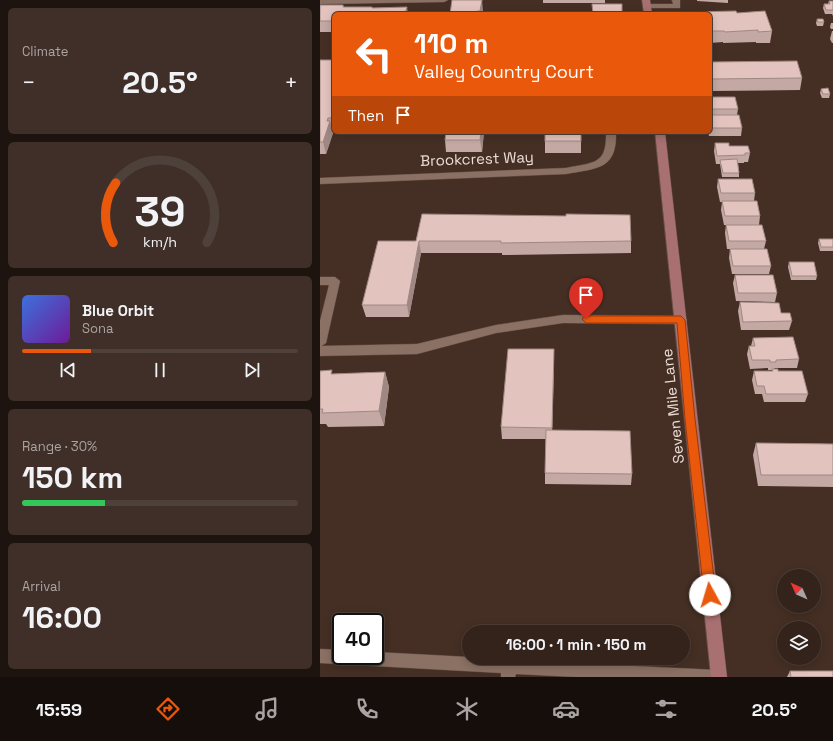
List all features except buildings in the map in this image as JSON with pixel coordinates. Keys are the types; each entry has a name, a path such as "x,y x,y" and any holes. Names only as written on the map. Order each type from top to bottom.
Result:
{"street":[{"path":"320,2 406,2 444,0"},
{"name":"Brookcrest Way","path":"320,181 566,171 593,165 603,160 609,154 611,148 610,134"},
{"name":"Seven Mile Lane","path":"660,134 718,677"},
{"path":"320,351 417,349 496,329 563,319 681,320"}],"lane":[{"path":"647,7 677,6 676,0"},
{"path":"320,281 335,281 320,343"},
{"path":"320,656 509,671 718,677"}],"route":[{"path":"586,319 681,320 690,419 710,595"}]}
